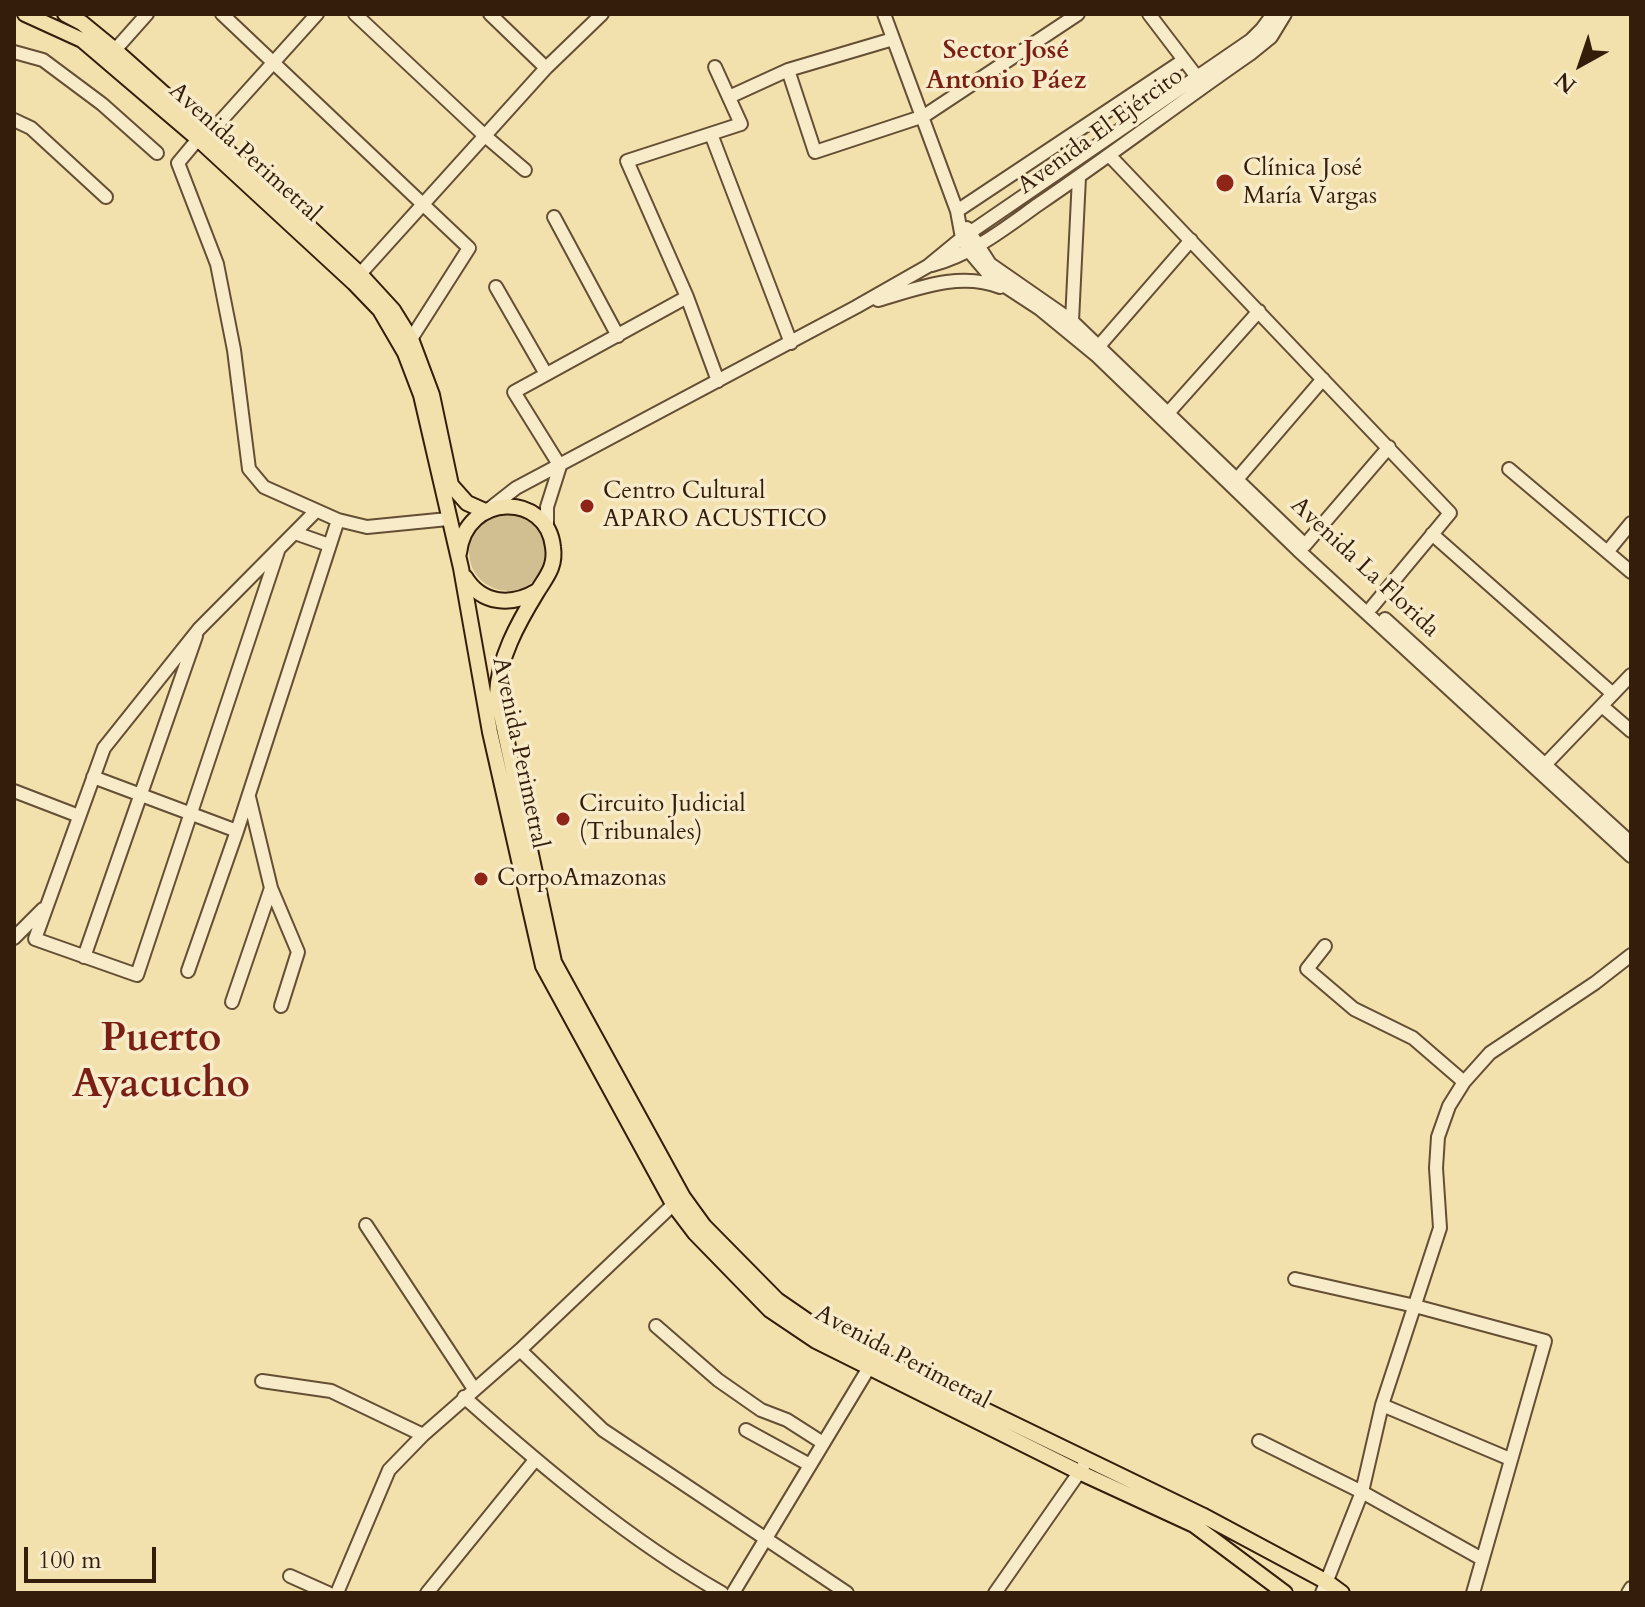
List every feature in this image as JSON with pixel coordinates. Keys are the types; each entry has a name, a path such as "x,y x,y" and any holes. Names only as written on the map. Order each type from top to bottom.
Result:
{"main road":[{"name":"Avenida Perimetral","path":"25,14 82,40 204,137 360,274 393,310 411,339 432,395 451,485 467,503 486,510"},
{"name":"Avenida Perimetral","path":"65,14 82,18 354,283 380,310 405,353 421,395 461,568 490,732 543,966 678,1200"},
{"path":"505,506 521,509 536,517 547,529 553,545 554,562 548,578 537,591 524,599 509,602 493,600 479,593 468,582 461,568 459,552 462,535 471,521 486,510 505,506"},
{"name":"Avenida Perimetral","path":"537,591 501,663 497,695 554,962 695,1233 770,1310 816,1341 872,1364 1194,1525 1285,1593"},
{"name":"Avenida Perimetral","path":"1083,1467 1202,1515 1324,1588 1342,1593"}],"street":[{"path":"115,50 147,14"},
{"path":"222,14 469,248 411,339"},
{"path":"317,14 178,163 217,264 234,350 249,469 264,487 338,520 367,527 448,519"},
{"path":"355,14 525,170"},
{"path":"490,14 546,68"},
{"path":"360,274 546,68 602,14"},
{"path":"884,14 966,236 991,277 1040,309 1096,355 1309,560 1541,769 1631,856"},
{"path":"788,70 815,152 924,116 1078,14"},
{"path":"1149,14 1197,77"},
{"name":"Avenida El Ejército","path":"486,510 516,488 791,343 928,266 966,236 1251,40 1273,14"},
{"name":"Avenida El Ejército","path":"928,266 952,260 973,249 1079,177 1250,54 1271,37 1285,14"},
{"path":"82,18 82,40"},
{"path":"729,97 788,70 893,39"},
{"path":"14,52 43,60 102,104 157,153"},
{"path":"957,211 1184,60"},
{"path":"715,67 741,124 627,161 687,297 718,381"},
{"path":"14,120 31,128 106,197"},
{"path":"711,134 791,343"},
{"path":"1109,155 1450,513 1372,607"},
{"path":"1072,321 1079,177"},
{"path":"554,217 618,336"},
{"path":"1099,346 1191,240"},
{"name":"Avenida La Florida","path":"973,249 1000,273 1072,321 1541,769 1631,843"},
{"path":"856,307 946,282 982,281 1012,292"},
{"path":"496,287 546,374"},
{"path":"547,529 547,507 560,466 514,392 687,297"},
{"path":"1169,412 1259,311"},
{"path":"1238,478 1323,379"},
{"path":"1305,545 1389,447"},
{"path":"1509,469 1631,572"},
{"path":"278,551 137,975 35,939 104,748 199,629 316,511"},
{"path":"188,971 338,520"},
{"path":"1608,551 1631,523"},
{"path":"295,533 329,545"},
{"path":"1432,534 1613,694"},
{"path":"84,957 199,629"},
{"path":"1541,769 1631,675"},
{"path":"1602,706 1631,731"},
{"path":"93,777 237,831"},
{"path":"14,791 79,816"},
{"path":"248,794 271,888 298,952 281,1006"},
{"path":"232,1002 271,888"},
{"path":"14,938 47,905"},
{"path":"1325,946 1307,969 1354,1009 1413,1038 1464,1082"},
{"path":"1324,1588 1362,1492 1382,1405 1440,1228 1436,1168 1438,1137 1449,1106 1464,1082 1490,1053 1595,983 1631,955"},
{"path":"337,1593 389,1470 678,1200"},
{"path":"366,1225 469,1393 535,1460 668,1562 722,1593"},
{"path":"1295,1279 1415,1306 1545,1341 1473,1593"},
{"path":"656,1326 682,1351 739,1395 823,1443"},
{"path":"520,1350 603,1430 847,1593"},
{"path":"733,1593 872,1364"},
{"path":"262,1381 331,1391 423,1435"},
{"path":"1382,1405 1510,1459"},
{"path":"746,1430 810,1465"},
{"path":"1259,1441 1362,1492 1482,1559"},
{"path":"427,1593 535,1460"},
{"path":"995,1593 1083,1467"},
{"path":"290,1576 328,1593"}],"shaded area":[{"path":"508,513 523,516 535,525 544,537 547,552 544,567 535,579 523,588 508,591 493,588 481,579 472,567 469,552 472,537 481,525 493,516"}],"place":[{"name":"Clínica José María Vargas","path":"1225,183"},
{"name":"Centro Cultural APARO ACUSTICO","path":"587,506"},
{"name":"Circuito Judicial (Tribunales)","path":"563,819"},
{"name":"CorpoAmazonas","path":"481,879"}],"district":[{"name":"Sector José Antonio Páez","path":"1006,67"},
{"name":"Puerto Ayacucho","path":"161,1064"}]}
